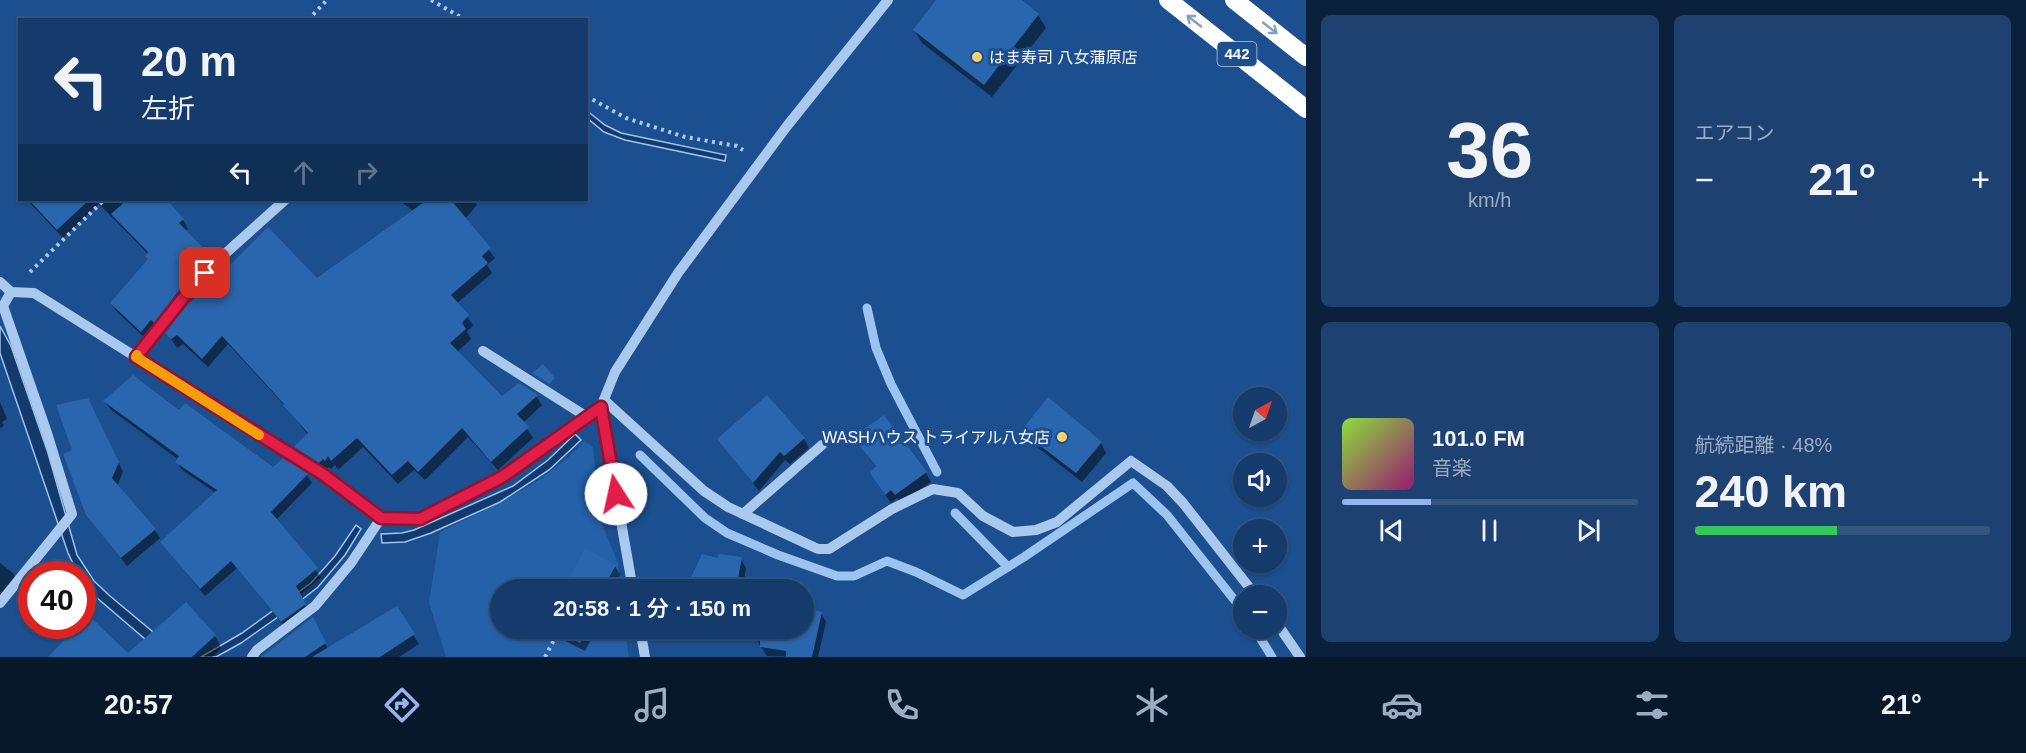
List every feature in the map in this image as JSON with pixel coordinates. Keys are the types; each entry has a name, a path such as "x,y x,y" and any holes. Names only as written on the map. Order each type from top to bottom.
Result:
{"highway":[{"name":"442","path":"1168,0 1306,109"},
{"name":"442","path":"1234,0 1306,57"}],"street":[{"path":"631,579 603,404 615,372 678,273 761,161 888,0"},
{"path":"136,357 183,298 217,261 284,201"},
{"path":"0,282 11,292 34,293 324,475 379,520 420,519 502,477 603,404"},
{"path":"0,603 72,514 3,306 11,292"},
{"path":"483,351 587,417"},
{"path":"603,404 704,491 728,507 818,549 829,549 892,509 933,489 958,493 983,516 1013,532 1036,530 1057,522 1131,461 1167,486 1184,503 1247,585"},
{"path":"743,514 822,445"},
{"path":"252,657 257,650 315,606 351,563 379,520"},
{"path":"1287,638 1300,657"},
{"path":"642,639 645,657"}],"path":[{"path":"310,18 327,0"},
{"path":"431,0 462,18"},
{"path":"588,97 626,118 685,137 737,146 761,161"},
{"path":"11,292 103,201"},
{"path":"545,657 554,639"}],"shaded area":[{"path":"588,112 605,125 621,133 726,155 725,161 625,140 604,132 588,119"},
{"path":"0,326 11,346 48,453 77,555 81,561 72,561 68,553 0,353"},
{"path":"575,434 581,440 549,470 500,502 431,533 405,542 382,543 381,534 414,530 513,486 548,460"},
{"path":"584,441 593,447 600,519 618,563 619,579 490,579 490,639 626,639 629,657 446,657 429,603 440,532 517,493 553,470"},
{"path":"356,525 361,529 345,555 318,587 241,643 216,657 201,657 242,633 311,583 335,556"},
{"path":"96,583 183,657 166,657 96,597"}],"building":[{"name":"はま寿司 八女蒲原店","path":"936,0 1022,0 1039,14 984,85 913,30"},
{"path":"30,201 88,201 57,230"},
{"path":"126,201 168,201 184,219 179,223 211,256 177,293 154,323 151,320 141,332 110,303 148,259 145,256 148,252 111,214"},
{"path":"426,201 452,201 491,248 482,256 488,263 451,295 469,315 462,323 466,329 450,343 502,396 519,383 538,395 517,414 529,427 491,462 462,428 418,472 408,461 392,475 357,438 331,461 328,456 325,461 323,459 319,463 294,447 308,433 222,336 202,359 177,335 171,339 165,333 222,267 225,270 268,227 317,278"},
{"path":"543,364 555,378 549,384 532,373"},
{"path":"133,375 179,410 185,403 273,467 283,458 308,474 271,512 318,568 296,586 306,604 281,622 231,561 200,589 160,542 217,490 175,462 179,456 103,401"},
{"path":"767,395 805,438 784,456 780,452 753,483 717,439"},
{"name":"WASHハウス トライアル八女店","path":"1048,397 1102,442 1076,473 1021,431"},
{"path":"88,398 119,462 112,478 156,529 121,558 86,515 63,454 72,450 56,405"},
{"path":"884,415 927,472 895,495 891,490 885,495 870,473 876,466 852,437"},
{"path":"585,548 616,565 608,579 569,579"},
{"path":"702,554 717,558 719,554 742,557 738,579 690,579"},
{"path":"186,602 216,635 192,657 48,657 65,639 96,639 96,623 128,653"},
{"path":"397,606 415,634 380,657 312,657"},
{"path":"814,610 822,612 812,657 786,657 786,651 760,647 760,641 754,640 814,639"},
{"path":"313,617 326,643 305,657 261,657"}],"waterway":[{"path":"867,308 876,348 891,384 937,472"},
{"path":"640,455 705,518 727,533 778,555 837,576 854,576 887,561 916,572 963,595 1024,557 1133,483 1167,515 1233,598"},
{"path":"955,513 1008,567"},
{"path":"1261,639 1272,657"}],"slow traffic":[{"path":"137,355 136,357 259,435"}],"place":[{"name":"はま寿司 八女蒲原店","path":"977,57"},
{"name":"WASHハウス トライアル八女店","path":"1062,437"}],"route":[{"path":"205,273 136,357 324,475 381,518 420,519 502,477 601,407 616,494"}]}
